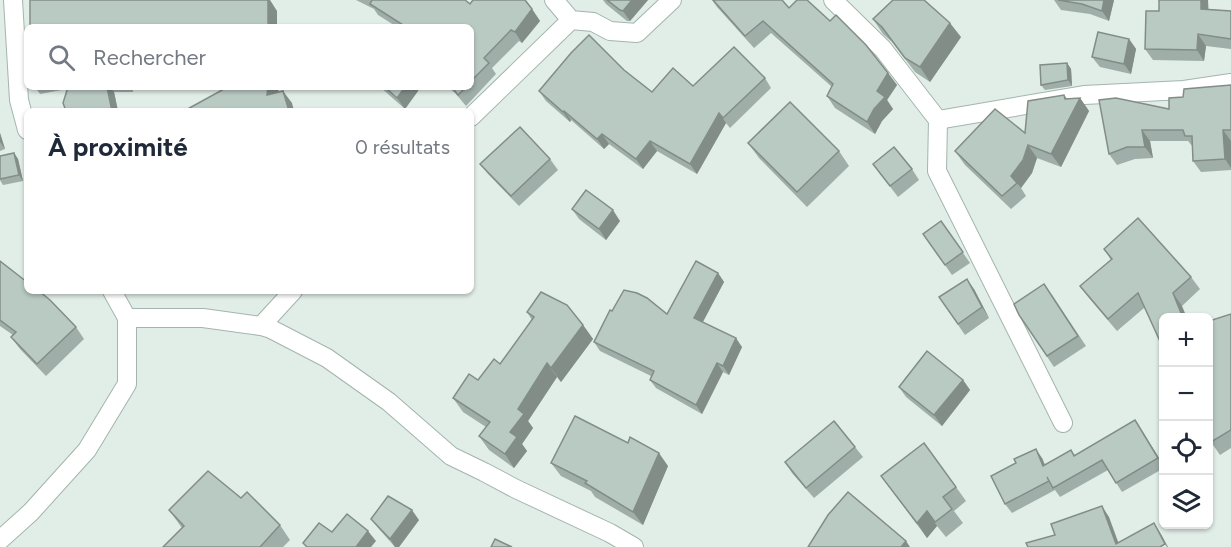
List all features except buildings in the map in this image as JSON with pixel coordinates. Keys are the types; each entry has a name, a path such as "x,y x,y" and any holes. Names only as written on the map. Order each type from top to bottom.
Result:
{"street":[{"path":"13,0 19,100 24,119"},
{"path":"554,0 571,20 593,22 610,31 637,33 672,0"},
{"path":"833,0 884,49 938,120 937,171 1063,423"},
{"path":"474,114 571,20"},
{"path":"938,120 1084,94 1184,90 1231,83"},
{"path":"0,540 31,512 87,450 128,384 127,318 114,294"},
{"path":"261,326 290,294"},
{"path":"127,318 202,318 271,329 327,358 389,402 451,456 610,533 634,547"}]}
